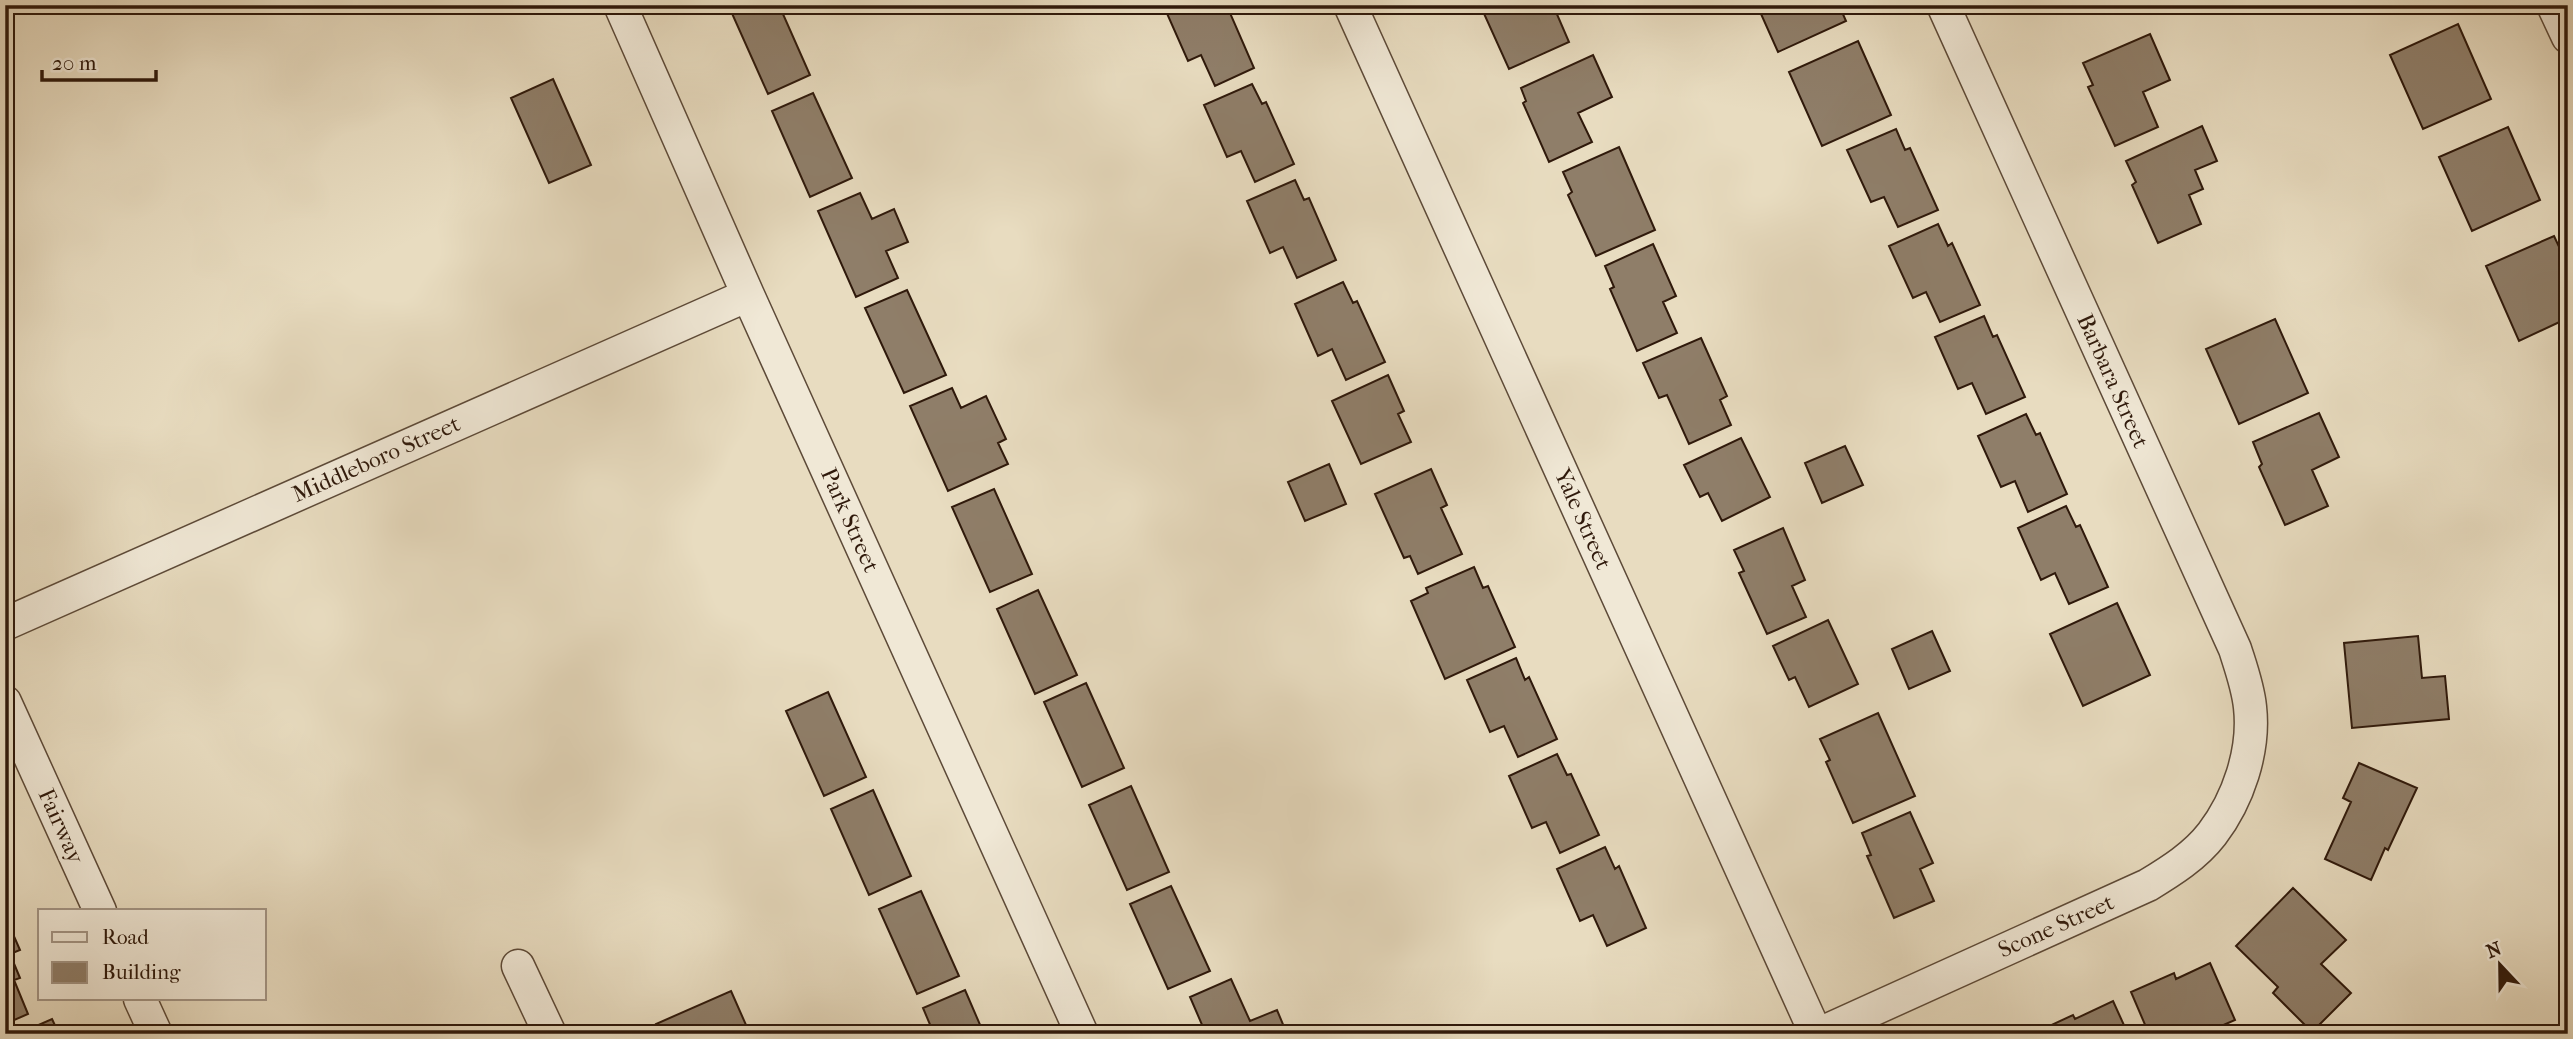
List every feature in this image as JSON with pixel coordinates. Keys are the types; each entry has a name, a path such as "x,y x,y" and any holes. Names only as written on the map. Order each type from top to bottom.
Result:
{"street":[{"name":"Park Street","path":"620,5 1082,1034"},
{"name":"Yale Street","path":"1350,5 1817,1034"},
{"name":"Barbara Street","path":"1943,5 2235,649 2246,683 2250,710 2245,764"},
{"path":"2553,5 2568,37"},
{"name":"Middleboro Street","path":"5,624 748,295"},
{"name":"Fairway","path":"5,702 99,909"},
{"name":"Scone Street","path":"1817,1034 2148,885 2179,866 2211,835 2235,797 2245,764"},
{"path":"518,966 550,1034"},
{"path":"140,1000 156,1034"}],"building":[{"path":"738,5 779,5 810,75 768,94 730,9"},
{"path":"1173,5 1227,6 1254,68 1215,86 1201,55 1188,61 1165,9"},
{"path":"1553,5 1569,42 1509,69 1481,7"},
{"path":"1757,5 1839,5 1846,21 1778,52"},
{"path":"2458,24 2491,99 2423,129 2390,55"},
{"path":"2150,34 2170,80 2143,92 2158,127 2115,146 2088,87 2093,85 2083,63"},
{"path":"1858,41 1891,115 1822,146 1789,72"},
{"path":"1593,55 1612,97 1578,113 1592,142 1549,162 1523,103 1526,101 1521,88"},
{"path":"553,79 591,165 549,183 511,98"},
{"path":"1252,84 1262,104 1266,102 1294,164 1255,182 1241,151 1227,157 1204,105"},
{"path":"813,93 852,178 810,197 772,111"},
{"path":"2202,126 2217,161 2195,170 2203,189 2189,195 2201,224 2158,243 2132,185 2136,182 2126,161"},
{"path":"2508,127 2540,200 2472,231 2439,157"},
{"path":"1896,129 1905,150 1910,148 1938,210 1898,227 1884,197 1871,202 1847,150"},
{"path":"1619,147 1655,230 1596,256 1568,195 1572,192 1563,172"},
{"path":"1295,180 1304,200 1309,198 1336,260 1297,278 1283,247 1270,253 1247,201"},
{"path":"860,193 872,219 894,209 908,242 886,251 898,278 856,297 818,211"},
{"path":"1938,224 1948,246 1952,243 1980,305 1940,322 1926,292 1913,298 1889,246"},
{"path":"2554,236 2568,266 2568,318 2519,341 2486,266"},
{"path":"1653,244 1676,296 1663,302 1677,333 1637,351 1610,289 1614,287 1605,266"},
{"path":"1343,282 1353,303 1357,301 1385,362 1346,380 1332,349 1318,356 1295,304"},
{"path":"907,290 946,375 904,393 865,308"},
{"path":"1984,316 1993,337 1997,335 2025,397 1986,414 1972,383 1958,389 1935,337"},
{"path":"2275,319 2308,393 2239,424 2206,349"},
{"path":"1701,338 1727,396 1720,400 1731,425 1689,444 1667,395 1659,398 1643,363"},
{"path":"1388,375 1404,411 1398,414 1411,442 1361,464 1332,401"},
{"path":"952,388 961,408 986,396 1006,439 998,443 1008,464 948,491 910,406"},
{"path":"2319,413 2339,457 2312,470 2328,506 2285,525 2259,467 2262,464 2253,442"},
{"path":"2026,414 2036,435 2040,433 2067,494 2028,512 2015,481 2001,487 1978,436"},
{"path":"1741,438 1770,497 1722,521 1708,493 1700,497 1684,465"},
{"path":"1845,446 1863,485 1822,503 1805,463"},
{"path":"1329,464 1346,504 1305,521 1288,482"},
{"path":"1431,469 1447,505 1441,508 1462,554 1418,574 1410,556 1404,558 1375,494"},
{"path":"994,489 1032,574 990,592 952,507"},
{"path":"2066,506 2076,527 2080,525 2108,587 2069,604 2055,573 2041,580 2018,528"},
{"path":"1783,528 1805,580 1792,586 1806,617 1767,634 1739,573 1744,571 1734,550"},
{"path":"1474,567 1483,588 1488,586 1515,647 1445,679 1411,601 1428,593 1426,588"},
{"path":"1038,590 1077,675 1035,694 997,609"},
{"path":"2117,603 2150,675 2083,706 2050,634"},
{"path":"1828,620 1858,684 1809,707 1795,677 1789,680 1773,646"},
{"path":"1932,631 1950,671 1909,689 1892,649"},
{"path":"2418,636 2422,678 2445,676 2449,719 2352,728 2344,643"},
{"path":"1516,658 1525,680 1529,677 1557,739 1518,757 1504,726 1490,732 1467,680"},
{"path":"1086,683 1124,768 1082,787 1044,702"},
{"path":"828,692 866,777 824,796 786,711"},
{"path":"1878,713 1915,796 1853,823 1826,762 1830,760 1820,739"},
{"path":"1557,754 1567,775 1571,774 1599,835 1560,853 1546,822 1532,828 1509,776"},
{"path":"2359,763 2417,788 2371,880 2325,859 2351,802 2343,798"},
{"path":"1131,786 1169,872 1127,890 1089,805"},
{"path":"873,790 911,876 869,895 831,809"},
{"path":"1910,812 1933,863 1920,869 1934,901 1894,918 1867,856 1871,855 1862,833"},
{"path":"1605,847 1615,869 1619,866 1646,928 1607,946 1593,915 1580,921 1557,869"},
{"path":"1171,886 1210,971 1168,989 1130,904"},
{"path":"2293,888 2346,940 2321,964 2351,993 2312,1032 2273,993 2278,987 2236,946"},
{"path":"921,891 959,976 917,994 879,909"},
{"path":"9,925 20,950 10,954 20,978 14,980 28,1014 5,1024 5,927"},
{"path":"2210,963 2235,1020 2203,1034 2180,1034 2178,1030 2169,1034 2149,1034 2131,992 2174,973 2176,979"},
{"path":"1231,979 1250,1021 1277,1010 1287,1034 1200,1034 1198,1030 1203,1027 1190,997"},
{"path":"965,990 984,1034 934,1034 923,1008"},
{"path":"731,991 750,1034 660,1034 656,1024"},
{"path":"2113,1001 2128,1034 2032,1034 2073,1015 2075,1019"},
{"path":"52,1019 59,1034 18,1034"}]}
